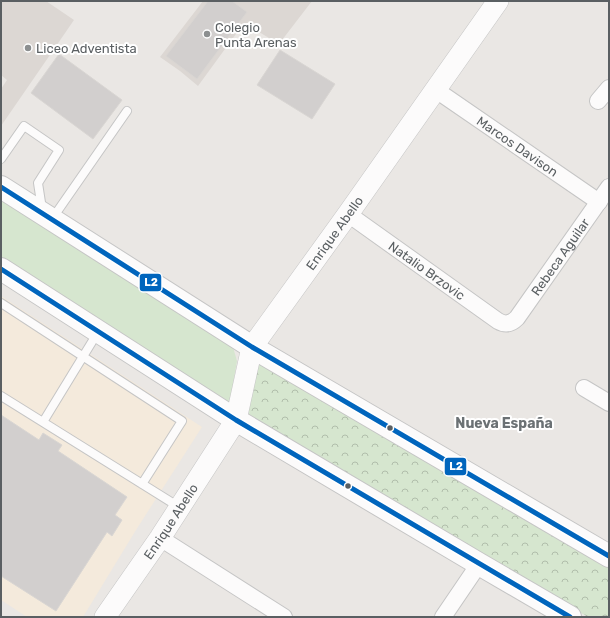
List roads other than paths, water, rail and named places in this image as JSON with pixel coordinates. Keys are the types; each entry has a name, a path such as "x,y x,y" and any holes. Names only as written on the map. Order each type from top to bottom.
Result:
{"main road":[{"path":"1,187 252,347 609,556"},
{"path":"1,269 236,420 570,617"}],"street":[{"name":"Enrique Abello","path":"105,617 160,538 236,420 252,347 498,1"},
{"path":"598,101 609,88"},
{"name":"Marcos Davison","path":"436,90 599,202"},
{"name":"Rebeca Aguilar","path":"508,324 517,318 609,187"},
{"name":"Natalio Brzovic","path":"348,214 498,321 508,324"},
{"path":"584,388 609,403"},
{"path":"160,538 284,617"},
{"path":"443,617 479,564"}],"lane":[{"path":"47,216 127,111"},
{"path":"1,159 24,126 59,150 38,183 47,216"},
{"path":"1,303 182,421 142,484"},
{"path":"43,422 99,332"},
{"path":"1,396 179,507"}],"place":[{"name":"Colegio Punta Arenas","path":"207,34"},
{"name":"Liceo Adventista","path":"28,48"}],"district":[{"name":"Nueva España","path":"504,423"}]}
